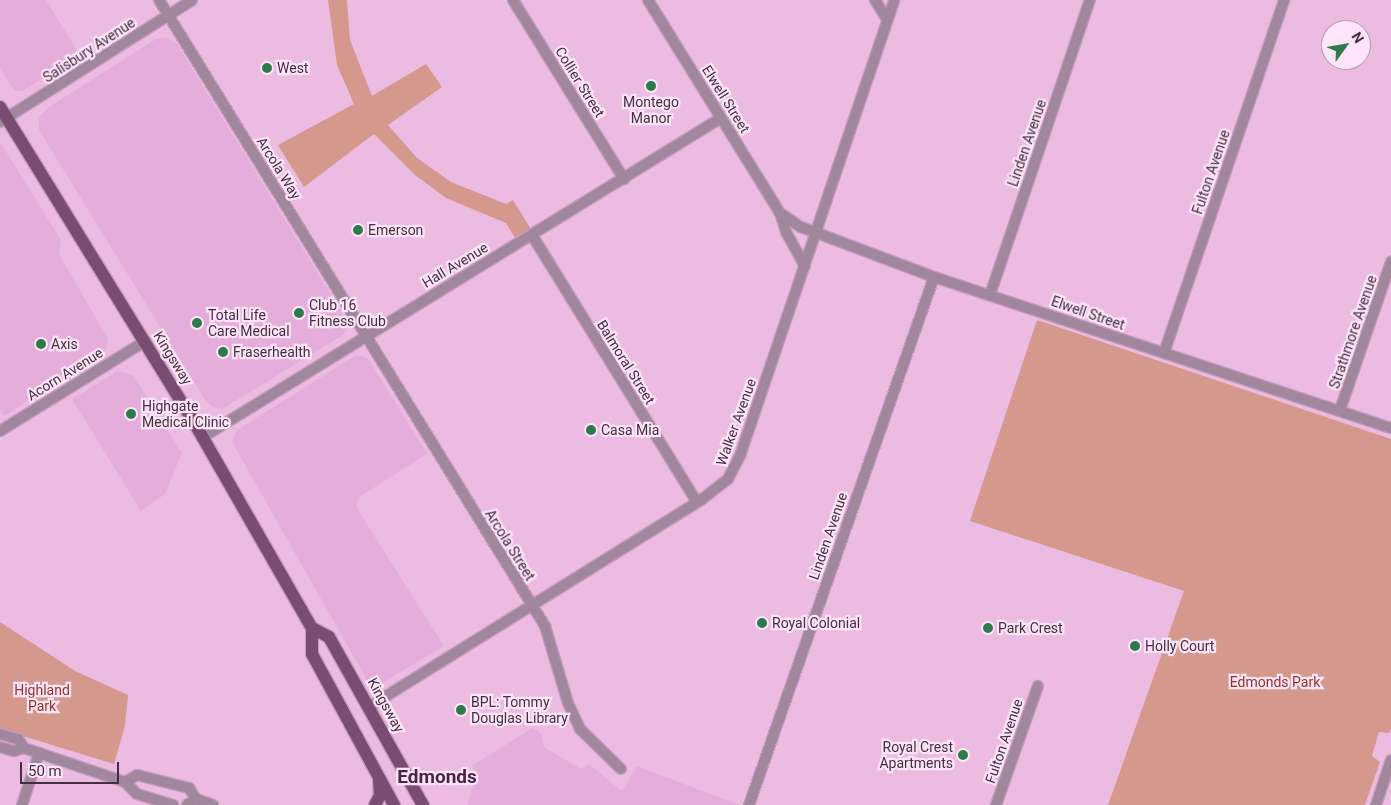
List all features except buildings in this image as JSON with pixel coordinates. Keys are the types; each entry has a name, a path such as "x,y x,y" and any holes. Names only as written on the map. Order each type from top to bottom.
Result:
{"main road":[{"name":"Kingsway","path":"2,116 203,437 312,628 312,654 394,805"},
{"name":"Kingsway","path":"312,628 329,637 370,706 423,805"},
{"path":"375,805 380,795 379,778"}],"street":[{"path":"159,0 168,15"},
{"name":"Salisbury Avenue","path":"2,116 192,0"},
{"name":"Collier Street","path":"513,0 624,178"},
{"name":"Elwell Street","path":"648,0 780,213 786,232 805,266"},
{"path":"875,0 887,19"},
{"name":"Walker Avenue","path":"370,706 723,484 737,463 894,0"},
{"name":"Linden Avenue","path":"990,295 1090,0"},
{"name":"Fulton Avenue","path":"1164,354 1284,0"},
{"name":"Arcola Way","path":"168,15 366,336"},
{"name":"Hall Avenue","path":"203,437 721,118"},
{"name":"Elwell Street","path":"780,213 816,234 934,277 1391,428"},
{"name":"Balmoral Street","path":"532,235 697,502"},
{"name":"Strathmore Avenue","path":"1340,410 1391,262"},
{"name":"Linden Avenue","path":"749,805 934,277"},
{"name":"Arcola Street","path":"366,336 545,626 568,702 580,729 621,769"},
{"name":"Acorn Avenue","path":"0,432 144,340"},
{"name":"Fulton Avenue","path":"996,805 1038,686"},
{"path":"0,734 18,739 24,748 125,782 137,794 173,805"},
{"path":"0,747 14,752 24,748"},
{"path":"22,805 39,753"},
{"path":"1376,805 1386,788 1391,760"},
{"path":"125,782 137,775 189,788 196,799 213,805"},
{"path":"187,805 196,799"}],"shaded area":[{"path":"0,0 46,0 80,55 23,91 15,91 0,69"},
{"path":"166,37 177,44 349,324 343,335 222,409 213,407 205,400 39,130 39,117 49,107 156,39"},
{"path":"0,142 61,240 59,254 108,339 107,348 99,356 4,416 0,409"},
{"path":"355,356 362,356 369,360 427,454 359,497 356,507 444,646 377,686 367,680 232,442 237,430"},
{"path":"118,371 133,375 182,453 165,494 141,511 72,399"},
{"path":"532,728 542,734 544,747 581,769 589,764 622,791 637,766 739,805 467,805 477,775 472,766"}],"green space":[{"path":"328,0 347,0 350,40 372,96 426,64 442,87 388,125 417,158 451,182 506,204 513,200 532,231 517,241 506,223 446,198 415,175 374,134 304,187 278,145 354,104 337,65"},
{"name":"Edmonds Park","path":"1037,320 1391,439 1391,728 1389,733 1379,732 1372,756 1380,762 1365,805 1108,805 1184,591 970,521"},
{"name":"Highland Park","path":"0,622 75,671 128,695 125,726 114,764 0,729"}],"place":[{"name":"West","path":"267,68"},
{"name":"Montego Manor","path":"651,86"},
{"name":"Emerson","path":"358,230"},
{"name":"Club 16 Fitness Club","path":"299,313"},
{"name":"Total Life Care Medical","path":"197,323"},
{"name":"Axis","path":"41,344"},
{"name":"Fraserhealth","path":"223,352"},
{"name":"Highgate Medical Clinic","path":"131,414"},
{"name":"Casa Mia","path":"591,430"},
{"name":"Royal Colonial","path":"762,623"},
{"name":"Park Crest","path":"988,628"},
{"name":"Holly Court","path":"1135,646"},
{"name":"BPL: Tommy Douglas Library","path":"461,710"},
{"name":"Royal Crest Apartments","path":"963,755"}],"district":[{"name":"Edmonds","path":"437,777"}]}
